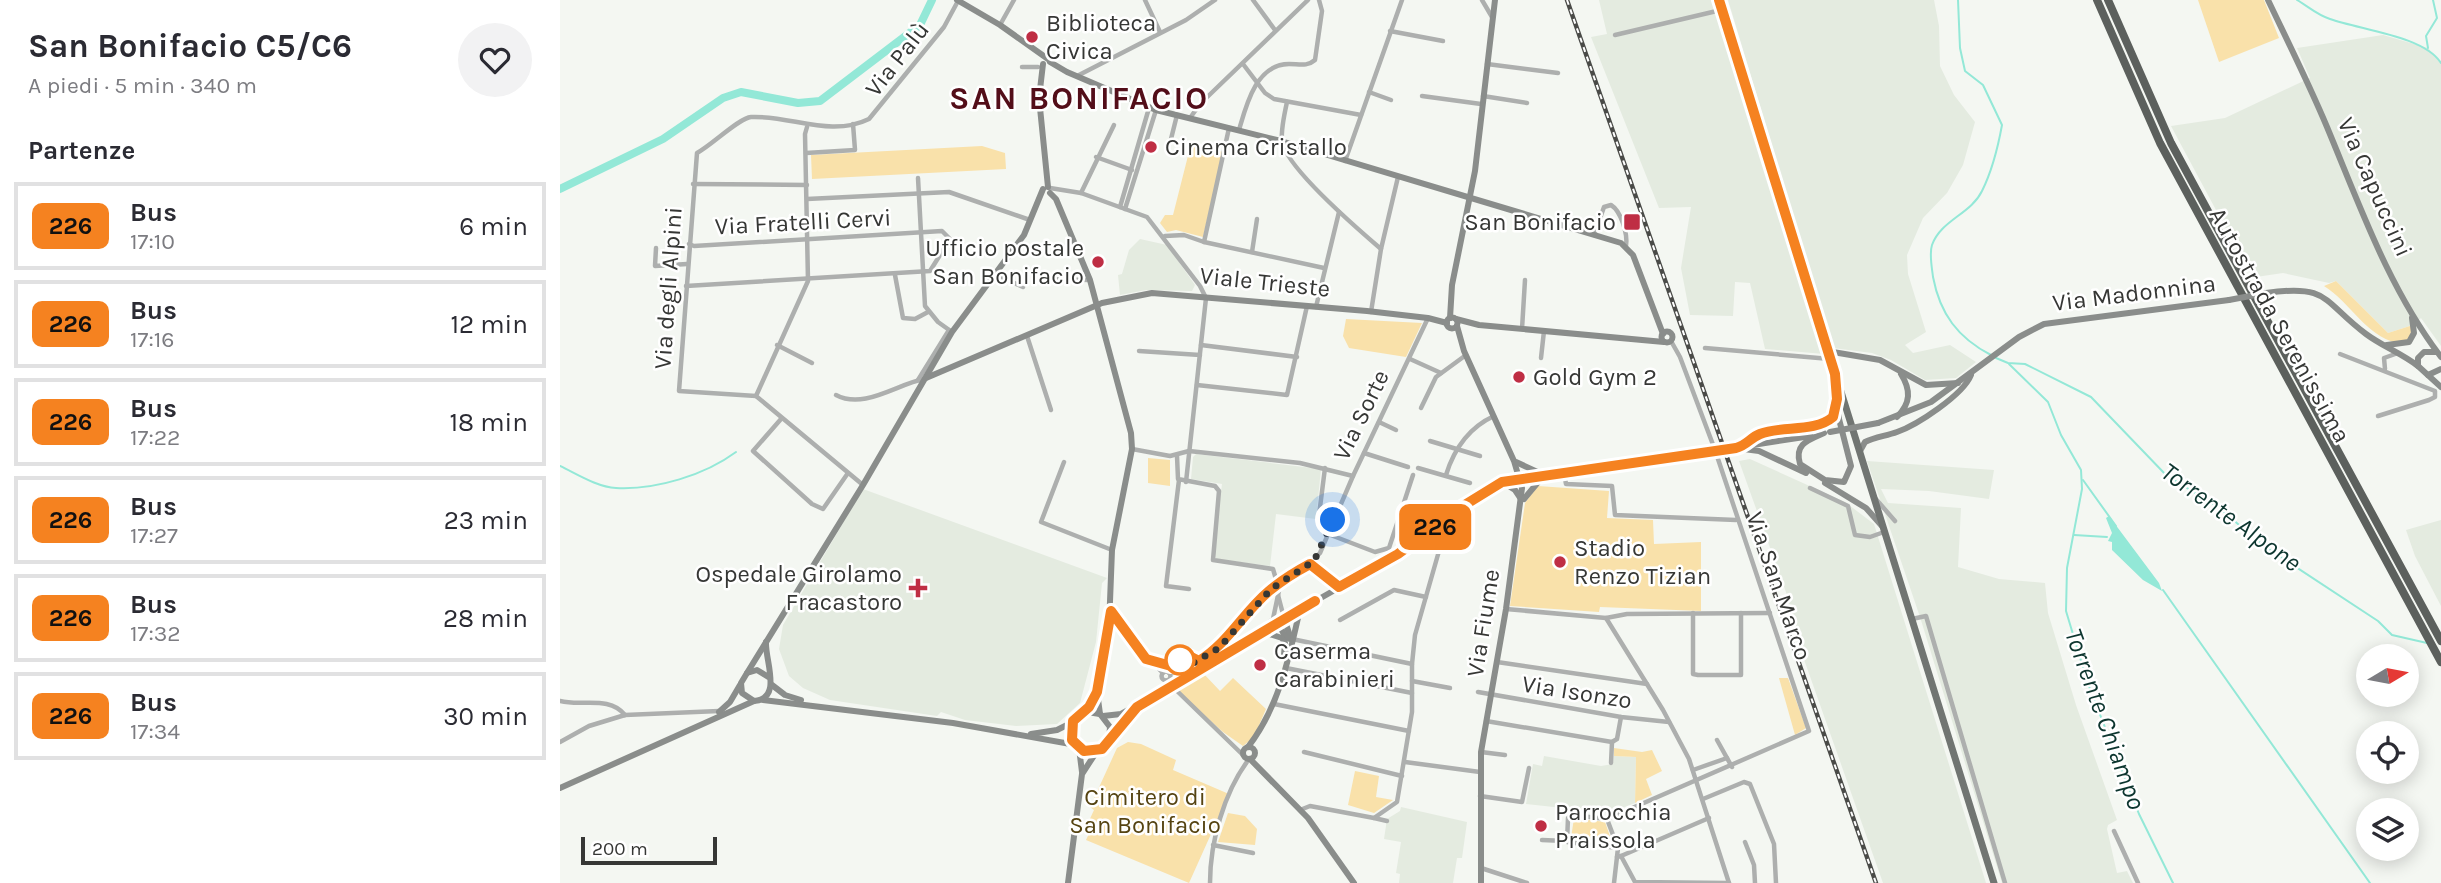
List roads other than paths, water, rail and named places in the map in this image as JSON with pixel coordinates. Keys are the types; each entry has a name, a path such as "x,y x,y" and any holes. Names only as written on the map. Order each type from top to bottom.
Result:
{"highway":[{"name":"Autostrada Serenissima","path":"2096,0 2160,143 2440,659"},
{"name":"Autostrada Serenissima","path":"2108,0 2171,143 2439,637"}],"main road":[{"path":"1719,0 1994,883"}],"street":[{"path":"958,0 1000,24 1035,50 1045,64"},
{"name":"Via Palù","path":"697,153 721,139 739,121 751,117 807,127 853,124 869,119 880,110 897,84 944,27 958,0"},
{"path":"1000,24 1014,0"},
{"path":"1144,0 1160,32"},
{"path":"1076,76 1186,20 1215,0"},
{"path":"1253,0 1275,30"},
{"path":"1190,118 1200,104 1308,0"},
{"path":"1239,130 1256,83 1285,64 1312,63 1322,11 1319,0"},
{"path":"1345,161 1402,0"},
{"path":"1482,0 1492,17"},
{"path":"1462,342 1452,322 1450,300 1469,197 1492,17 1491,0"},
{"name":"Via Capuccini","path":"2268,0 2328,130 2365,223 2423,335 2439,355"},
{"path":"1615,35 1722,9"},
{"path":"1390,30 1443,41"},
{"path":"1045,64 1041,77 1040,111 1049,189 1056,199 1090,280 1131,433 1132,449 1112,550 1111,611 1097,692 1102,715 1110,727 1109,740"},
{"path":"1022,67 1045,64 1059,68 1152,109 1281,141 1594,234 1626,246 1633,255 1666,337"},
{"path":"1243,64 1265,93 1287,102 1361,115"},
{"path":"1486,64 1558,73"},
{"path":"1369,92 1391,100"},
{"path":"1250,98 1265,93"},
{"path":"1422,96 1527,103"},
{"path":"1287,102 1281,141 1297,167 1339,212 1381,249"},
{"path":"1123,208 1152,109"},
{"path":"1171,139 1177,115"},
{"path":"806,153 855,150 853,124"},
{"path":"1081,193 1114,125"},
{"path":"807,127 808,279 756,396 863,485"},
{"path":"1204,242 1229,128"},
{"name":"Via degli Alpini","path":"697,153 680,392 756,396"},
{"path":"1096,158 1133,171"},
{"path":"1371,312 1381,249 1398,177"},
{"path":"918,178 922,272 928,312 950,331"},
{"path":"693,184 807,185"},
{"path":"1049,189 1081,193 1147,217 1165,236 1205,296 1186,482"},
{"path":"713,718 730,702 863,485 921,379 934,364 950,331 1024,235 1037,203 1049,189"},
{"path":"807,199 949,192 1030,220"},
{"path":"1594,234 1604,207 1611,205 1617,209 1627,238 1626,246"},
{"path":"1316,307 1339,212"},
{"path":"1252,253 1257,219"},
{"name":"Via Fratelli Cervi","path":"689,244 694,246 942,231 948,236 948,243 932,269 922,272"},
{"path":"1165,236 1184,235 1204,242 1324,268"},
{"path":"656,248 655,265 687,264"},
{"path":"686,286 922,272"},
{"path":"995,274 1023,288"},
{"path":"895,275 903,318 915,319 928,312"},
{"path":"1043,279 1090,280"},
{"path":"1522,329 1525,280"},
{"name":"Via Madonnina","path":"1746,446 1895,419 1931,402 2008,345 2034,328 2053,321 2291,290 2318,293 2441,387"},
{"name":"Viale Trieste","path":"921,379 1097,305 1152,293 1371,312 1647,342 1666,337"},
{"path":"1450,300 1452,322"},
{"path":"1197,385 1287,396 1307,306"},
{"path":"2379,342 2396,346 2409,342 2414,333 2410,308"},
{"name":"Via Sorte","path":"1111,611 1133,644 1166,673 1181,670 1219,648 1271,589 1278,589 1285,578 1317,557 1429,318"},
{"name":"Via Fiume","path":"1452,322 1514,461 1521,479 1523,500 1481,751 1481,883"},
{"path":"1541,358 1544,331"},
{"name":"Via Capuccini","path":"2422,353 2423,335"},
{"path":"1027,336 1051,410"},
{"name":"Via San Marco","path":"1666,337 1684,366 1810,727 1806,735 1732,767"},
{"path":"777,345 812,363"},
{"path":"1200,345 1297,357"},
{"path":"1705,348 1832,366"},
{"path":"1139,351 1200,355"},
{"path":"1827,351 1843,356 1880,360 1926,385 1933,394 1931,402"},
{"path":"2415,381 2422,353"},
{"path":"2385,370 2384,358 2422,353 2439,355"},
{"path":"2340,354 2431,388 2435,397 2378,416"},
{"path":"1421,408 1436,377 1466,355"},
{"path":"1832,366 1843,356"},
{"path":"1410,359 1441,373"},
{"path":"934,364 950,368"},
{"path":"1827,433 1801,445 1798,453 1800,464 1825,480 1844,482 1851,466 1832,366"},
{"path":"2426,375 2440,371 2441,387"},
{"path":"1895,419 1906,407 1909,395 1900,373"},
{"path":"1860,457 1865,442 1910,426 1957,393 1971,374"},
{"path":"836,395 845,400 861,399 921,379"},
{"path":"1926,385 1959,383"},
{"path":"1502,482 1746,446 1758,434 1828,421 1834,413 1837,399"},
{"path":"1446,475 1456,449 1482,421 1494,416"},
{"path":"781,419 753,451 812,504 823,509 848,473"},
{"path":"1379,422 1395,430"},
{"path":"1430,442 1480,456"},
{"path":"1773,457 1777,442"},
{"path":"1735,448 1754,449 1773,457 1861,504 1883,529 1870,537 1855,535 1848,506 1810,488"},
{"path":"1132,449 1177,456 1189,451 1325,468 1353,476"},
{"path":"1364,453 1408,467"},
{"path":"1177,456 1179,480 1166,586 1189,589"},
{"path":"1514,461 1524,468 1544,475"},
{"path":"1083,713 1114,716 1137,707 1252,637 1398,554 1463,506 1502,482 1514,472 1514,461"},
{"path":"1064,462 1041,522 1112,550"},
{"path":"1318,523 1325,468"},
{"path":"1418,468 1470,483"},
{"path":"1564,471 1566,484 1612,486 1615,515 1736,520"},
{"path":"1328,534 1372,551 1389,548 1413,475"},
{"path":"1502,482 1510,485 1523,500 1544,475"},
{"path":"1179,480 1215,486 1219,491 1213,560 1273,569 1281,621"},
{"path":"1872,496 1895,521"},
{"path":"1374,818 1399,799 1409,731 1415,635 1441,544"},
{"path":"1310,564 1339,587"},
{"path":"1252,637 1273,619 1278,589"},
{"path":"1339,620 1394,590 1426,597"},
{"path":"1275,605 1286,638 1412,664"},
{"path":"1210,883 1213,845 1249,754 1275,704 1300,609"},
{"path":"1506,610 1606,618 1614,615 1770,613"},
{"path":"1693,613 1693,674 1741,675 1741,613"},
{"path":"1911,619 1926,616 2005,883"},
{"path":"1606,618 1669,722 1693,770 1729,883 1635,882 1619,856"},
{"path":"1261,632 1273,633 1284,640 1282,663 1285,668 1412,693"},
{"path":"763,700 771,682 766,659 766,641"},
{"path":"1497,662 1642,686 1647,684"},
{"path":"747,673 762,671 785,695 813,704"},
{"path":"1412,681 1450,688"},
{"path":"741,683 742,693 754,701"},
{"path":"1177,691 1249,754 1300,810 1354,883"},
{"path":"1026,734 1057,730 1073,721 1083,713 1097,692"},
{"name":"Via Isonzo","path":"1478,692 1622,717 1669,722"},
{"path":"561,788 713,718 754,701 763,700 813,704 1026,734 1097,751"},
{"path":"560,701 600,702 620,709 625,715"},
{"path":"1275,704 1409,731"},
{"path":"1082,774 1097,751 1137,707"},
{"path":"560,742 589,726 625,715 720,711"},
{"path":"1486,722 1612,741 1617,739 1622,717"},
{"path":"1068,883 1082,774 1077,747 1070,734 1073,721"},
{"path":"1566,841 1568,818 1572,815 1607,819 1732,767 1717,740"},
{"path":"1611,762 1612,741"},
{"path":"1481,751 1505,755"},
{"path":"1304,752 1402,776"},
{"path":"1955,758 1965,755"},
{"path":"1693,770 1727,758"},
{"path":"1405,762 1480,772"},
{"path":"1480,796 1522,803 1529,768"},
{"path":"1703,799 1749,783 1772,837 1776,883"},
{"path":"1300,810 1310,806 1387,821"},
{"path":"1392,806 1401,808"},
{"path":"1619,856 1709,818"},
{"path":"1607,819 1619,856 1614,883"},
{"path":"2114,831 2138,883"},
{"path":"1542,840 1618,848"},
{"path":"1745,842 1754,865 1755,883"},
{"path":"1213,845 1253,853"},
{"path":"1481,868 1527,883"}],"waterway":[{"name":"Torrente Alpone","path":"560,189 663,139 723,98 741,92 798,103 820,101 920,25 932,0"},
{"name":"Torrente Alpone","path":"1958,0 1960,48 1965,71 1983,85 2002,125 1994,159 1982,191 1971,206 1936,236 1931,249 1931,261 1936,290 1952,324 1969,341 1991,355"},
{"path":"2297,0 2325,17 2421,46 2441,63"},
{"path":"2428,48 2426,36 2437,18 2433,0"},
{"name":"Torrente Alpone","path":"1996,358 2008,363 2025,364 2091,397 2166,475 2219,508 2264,546 2378,621 2392,635 2427,643"},
{"name":"Torrente Chiampo","path":"2009,364 2048,402 2061,435 2081,470 2082,489 2067,568 2066,611 2088,684 2139,814 2173,883"},
{"path":"560,466 602,485 631,488 663,484 695,474 736,452"},
{"path":"2083,480 2116,526"},
{"path":"2074,535 2107,537"},
{"path":"2163,590 2370,883"}],"railway":[{"path":"1567,0 1876,883"}],"place":[{"name":"Biblioteca Civica","path":"1032,37"},
{"name":"Cinema Cristallo","path":"1151,147"},
{"name":"San Bonifacio","path":"1632,222"},
{"name":"Ufficio postale San Bonifacio","path":"1098,262"},
{"name":"Gold Gym 2","path":"1519,377"},
{"name":"Stadio Renzo Tizian","path":"1560,562"},
{"name":"Ospedale Girolamo Fracastoro","path":"918,588"},
{"name":"Caserma Carabinieri","path":"1260,665"},
{"name":"Parrocchia Praissola","path":"1541,826"}],"district":[{"name":"SAN BONIFACIO","path":"1079,98"}],"park label":[{"name":"Cimitero di San Bonifacio","path":"1145,811"}]}
